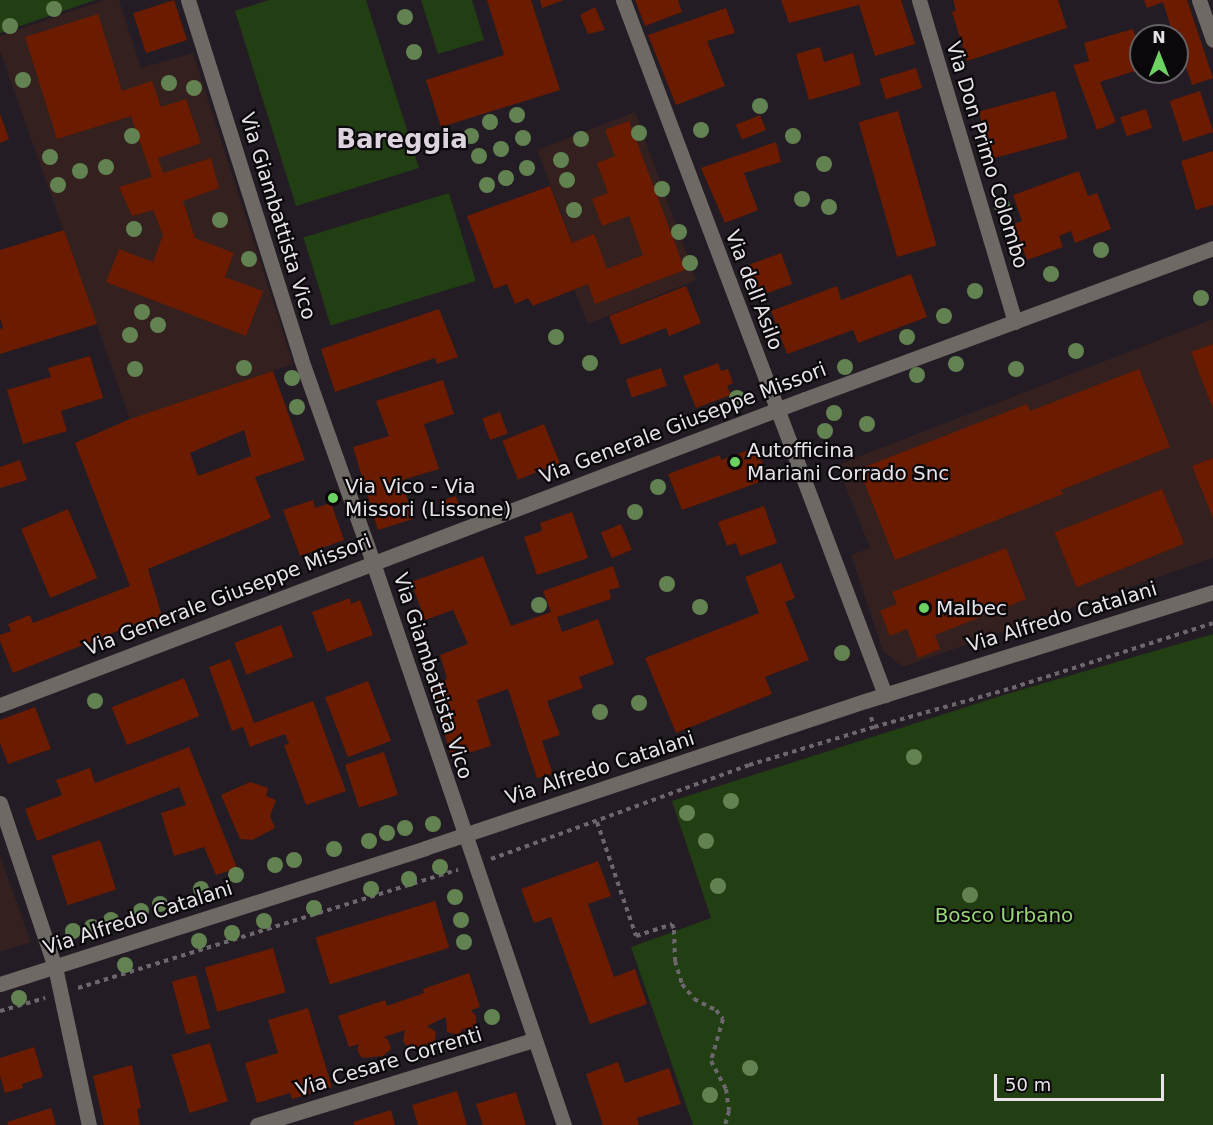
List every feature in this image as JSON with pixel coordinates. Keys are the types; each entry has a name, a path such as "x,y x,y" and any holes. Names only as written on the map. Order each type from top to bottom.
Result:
{"street":[{"name":"Via Giambattista Vico","path":"188,0 301,359 373,563 463,836 564,1125"},
{"name":"Via dell'Asilo","path":"623,0 776,411 885,695"},
{"name":"Via Don Primo Colombo","path":"919,0 1015,322"},
{"path":"1199,0 1213,40"},
{"name":"Via Generale Giuseppe Missori","path":"0,705 1213,248"},
{"name":"Via Alfredo Catalani","path":"0,984 463,836 866,701 1213,592"},
{"path":"0,803 55,967 88,1125"},
{"name":"Via Cesare Correnti","path":"257,1125 533,1040"}],"path":[{"path":"0,1011 473,865 597,822 749,765 996,693 1213,623"},
{"path":"866,701 874,727"},
{"path":"597,822 636,936 672,924 675,961 682,984 694,999 716,1010 723,1019 711,1061 726,1089 729,1111 725,1125"}],"shaded area":[{"path":"105,0 119,0 141,68 193,53 293,364 130,419 0,51 0,36"},
{"path":"635,112 696,280 588,324 574,289 588,283 537,150"},
{"path":"1213,319 1213,558 903,667 883,651 851,555 870,548 837,465"},
{"path":"0,856 31,942 0,952"}],"green space":[{"path":"0,0 95,0 0,33"},
{"path":"269,0 366,0 419,168 296,206 235,11"},
{"path":"421,0 472,0 484,40 438,54"},
{"path":"449,193 476,281 331,325 304,237"},
{"name":"Bosco Urbano","path":"1213,634 1213,1125 693,1125 631,947 711,918 672,801 1010,693"}],"building":[{"path":"174,0 187,40 146,53 133,13"},
{"path":"487,0 531,0 560,90 441,127 426,80 504,55"},
{"path":"540,0 564,0 542,8"},
{"path":"635,0 678,0 682,12 645,26"},
{"path":"781,0 901,0 915,44 875,56 859,5 789,23"},
{"path":"953,0 1058,0 1067,28 967,61 952,12 956,10"},
{"path":"1144,0 1187,0 1213,78 1192,85 1189,76 1189,24 1170,24 1163,2 1147,8"},
{"path":"595,7 605,30 588,34 580,15"},
{"path":"726,8 735,33 707,41 725,86 676,105 648,35"},
{"path":"98,14 122,91 152,81 161,107 186,99 201,143 158,158 163,173 211,158 219,188 183,201 195,238 234,253 225,277 263,291 246,336 106,282 119,249 153,262 163,235 153,210 132,216 119,187 152,177 131,116 57,139 25,37"},
{"path":"1129,30 1129,73 1100,82 1116,122 1097,130 1073,65 1089,61 1084,43"},
{"path":"820,47 824,62 853,53 861,85 809,100 796,54"},
{"path":"916,68 922,88 886,99 880,79"},
{"path":"1055,91 1068,138 991,159 979,111"},
{"path":"1200,91 1213,132 1183,142 1170,101"},
{"path":"1146,109 1152,128 1127,136 1120,117"},
{"path":"898,111 937,246 897,257 859,122"},
{"path":"0,114 9,139 0,143"},
{"path":"760,115 766,130 742,140 736,125"},
{"path":"629,121 685,270 595,304 588,284 533,306 528,298 515,304 507,284 494,289 467,216 550,186 572,243 594,234 607,269 643,255 629,216 602,226 592,199 608,193 597,163 615,156 605,130"},
{"path":"776,142 781,162 744,173 758,210 725,223 701,168"},
{"path":"1213,151 1213,205 1196,210 1181,161"},
{"path":"1079,171 1088,196 1097,193 1111,229 1075,243 1071,231 1059,236 1063,247 1027,260 1014,224 1022,221 1013,195"},
{"path":"64,230 97,324 0,354 0,329 3,328 0,318 0,250"},
{"path":"781,253 792,284 757,297 745,266"},
{"path":"911,274 927,317 858,343 853,330 787,354 771,311 837,286 841,300"},
{"path":"686,286 701,323 669,336 666,328 621,345 609,316"},
{"path":"439,309 458,357 437,364 435,358 335,392 321,349"},
{"path":"1213,344 1213,409 1191,352"},
{"path":"90,356 103,398 61,411 67,431 23,444 7,390 51,377 48,368"},
{"path":"718,363 721,371 728,369 733,383 727,386 731,395 696,408 683,376"},
{"path":"661,368 667,386 632,398 626,379"},
{"path":"1139,369 1170,447 1061,490 1063,494 895,560 859,469 1027,404 1030,411"},
{"path":"273,371 305,460 255,477 271,518 148,569 164,623 142,630 140,622 13,673 0,641 0,635 11,631 8,624 30,615 33,623 130,586 75,443 130,419","holes":["244,430 251,456 198,476 190,453"]},
{"path":"443,380 454,414 424,424 439,469 402,480 413,519 378,530 353,447 389,436 376,401"},
{"path":"500,412 508,434 490,440 482,418"},
{"path":"544,424 560,463 518,480 502,441"},
{"path":"757,447 768,479 682,510 668,474 720,455 721,460"},
{"path":"1213,458 1213,518 1192,466"},
{"path":"20,460 27,480 0,488 0,467"},
{"path":"1162,489 1184,544 1077,587 1054,532"},
{"path":"456,496 460,509 443,515 439,501"},
{"path":"313,500 315,508 331,503 344,540 300,556 283,510"},
{"path":"764,506 777,543 740,556 736,543 727,546 718,522"},
{"path":"68,509 97,578 50,598 21,529"},
{"path":"572,512 588,558 537,575 524,537 542,531 540,523"},
{"path":"621,524 632,550 612,558 601,533"},
{"path":"1006,548 1026,599 935,635 940,649 918,658 907,629 890,636 880,611 897,604 892,592"},
{"path":"483,556 511,626 551,612 543,591 613,566 620,587 609,590 611,599 557,617 562,632 598,619 614,664 579,677 583,688 547,701 560,735 542,741 553,774 537,778 508,689 477,700 491,746 452,758 429,684 447,679 440,655 468,644 453,610 425,620 411,582"},
{"path":"781,563 795,598 785,602 809,660 765,677 772,694 676,733 645,658 759,613 745,577"},
{"path":"350,598 351,604 360,600 373,635 327,652 312,612"},
{"path":"281,625 293,657 247,675 234,643"},
{"path":"230,659 254,723 313,701 346,791 306,805 284,745 289,744 285,734 250,747 243,727 232,731 209,667"},
{"path":"184,678 199,716 127,745 112,707"},
{"path":"368,681 391,741 348,757 325,697"},
{"path":"35,707 51,749 8,764 0,743 0,720"},
{"path":"189,747 237,868 216,875 204,847 174,856 161,813 186,805 179,787 37,841 25,809 62,795 56,780 90,768 95,783"},
{"path":"384,752 398,795 359,807 345,765"},
{"path":"250,782 268,788 266,796 276,800 270,816 275,828 252,840 240,839 221,795"},
{"path":"100,840 116,889 68,905 51,856"},
{"path":"598,861 611,896 588,904 614,977 635,969 647,1004 590,1024 551,917 534,923 521,889"},
{"path":"435,901 449,948 330,984 315,938"},
{"path":"273,948 286,992 217,1012 205,968"},
{"path":"469,973 480,1007 471,1010 476,1016 476,1023 470,1031 462,1029 460,1035 447,1032 446,1017 427,1026 436,1032 435,1040 429,1046 420,1045 417,1049 407,1047 403,1041 405,1030 384,1037 388,1040 391,1049 383,1056 362,1058 357,1050 359,1044 349,1047 338,1016 385,1000 387,1006 424,993 423,989"},
{"path":"196,975 210,1028 186,1035 172,981"},
{"path":"308,1008 332,1087 292,1099 290,1093 257,1103 245,1063 278,1053 268,1020"},
{"path":"210,1043 228,1101 190,1113 172,1055"},
{"path":"34,1047 43,1077 22,1084 23,1088 5,1093 0,1076 0,1058"},
{"path":"618,1062 625,1083 669,1068 681,1104 637,1118 639,1125 603,1125 586,1074"},
{"path":"132,1065 141,1108 137,1109 140,1125 104,1125 93,1076"},
{"path":"457,1091 467,1125 418,1125 412,1105"},
{"path":"516,1092 526,1125 483,1125 476,1104"},
{"path":"51,1108 56,1125 8,1125 7,1122"},
{"path":"391,1110 395,1125 354,1125 353,1122"}],"place":[{"name":"Autofficina Mariani Corrado Snc","path":"735,462"},
{"name":"Via Vico - Via Missori (Lissone)","path":"333,498"},
{"name":"Malbec","path":"924,608"}],"district":[{"name":"Bareggia","path":"402,140"}]}
